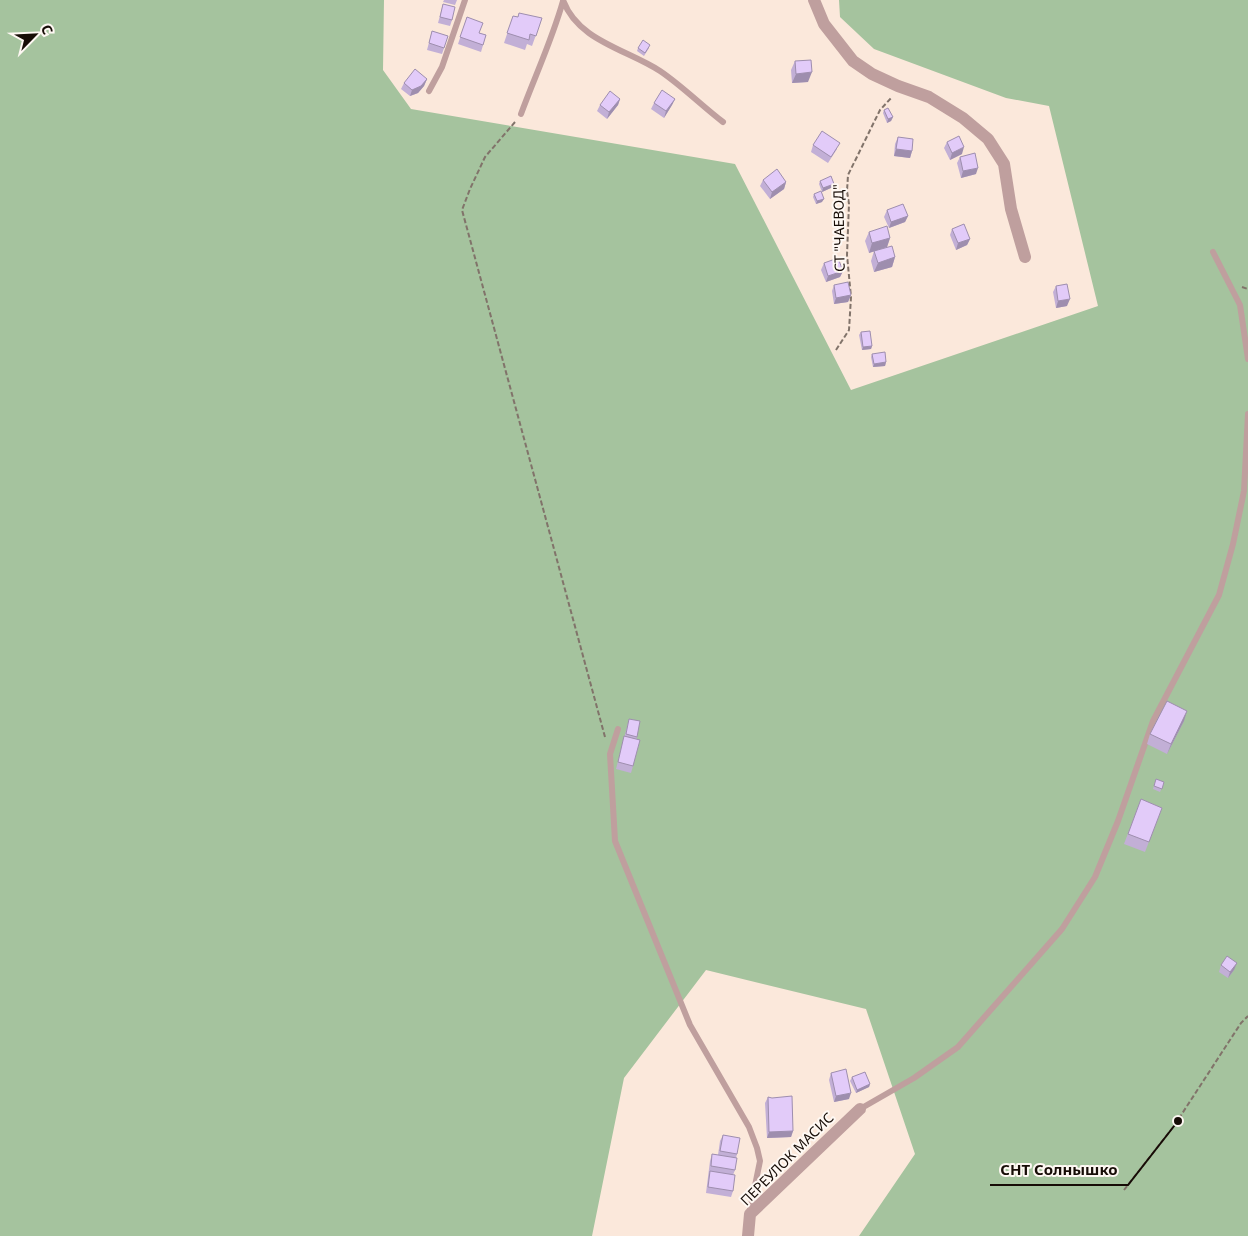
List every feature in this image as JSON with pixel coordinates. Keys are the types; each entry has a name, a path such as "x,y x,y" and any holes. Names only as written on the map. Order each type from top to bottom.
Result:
{"street":[{"path":"814,0 824,24 853,62 872,74 898,86 929,97 962,118 988,139 1004,164 1011,209 1025,257"},
{"name":"ПЕРЕУЛОК МАСИС","path":"748,1236 750,1214 860,1109"}],"lane":[{"path":"428,91 442,67 466,0"},
{"path":"522,114 534,76 554,34 563,1"},
{"path":"563,1 577,25 611,47 660,71 723,122"},
{"path":"1213,252 1223,268 1240,305 1248,359"},
{"path":"860,1109 914,1078 958,1047 1062,929 1094,877 1118,821 1153,721 1219,595 1233,544 1244,491 1248,414"},
{"path":"618,730 610,754 615,841 690,1025 745,1120 757,1148 760,1161 750,1214"}],"path":[{"name":"СТ \"ЧАЕВОД\"","path":"836,350 849,330 851,297 847,255 848,175 880,110 894,94 898,86"},
{"path":"522,114 485,157 462,210 610,754"},
{"path":"1124,1190 1174,1126 1241,1023 1248,1016"}],"green space":[{"path":"0,0 384,0 383,70 411,109 735,164 851,390 1098,306 1049,106 1006,98 874,49 840,17 839,0 1248,0 1248,1236 859,1236 915,1154 866,1009 706,970 624,1078 592,1236 0,1236"}],"building":[{"path":"443,4 455,7 452,20 440,17"},
{"path":"519,13 542,18 536,36 530,34 529,40 507,33 513,16 518,17"},
{"path":"467,17 483,23 479,33 486,35 483,45 460,37"},
{"path":"432,31 448,36 444,48 429,43"},
{"path":"643,40 650,45 645,53 638,48"},
{"path":"811,60 812,72 796,74 795,61"},
{"path":"415,69 427,79 421,86 412,90 404,83"},
{"path":"662,90 675,99 666,111 654,103"},
{"path":"610,91 620,99 609,112 600,105"},
{"path":"888,108 893,117 888,119 884,110"},
{"path":"822,131 840,143 831,157 813,145"},
{"path":"959,136 964,147 952,153 947,142"},
{"path":"898,137 913,139 912,151 896,149"},
{"path":"975,153 978,168 963,171 960,157"},
{"path":"777,169 786,182 772,192 763,180"},
{"path":"831,176 834,184 823,188 820,181"},
{"path":"821,191 824,199 817,201 814,194"},
{"path":"903,204 908,216 891,222 887,210"},
{"path":"964,224 970,239 958,243 952,229"},
{"path":"887,226 890,238 872,243 869,232"},
{"path":"892,246 895,257 878,263 874,251"},
{"path":"838,258 843,271 828,276 824,263"},
{"path":"848,282 851,295 836,298 834,285"},
{"path":"1067,284 1070,299 1058,301 1056,286"},
{"path":"870,331 872,346 863,347 861,332"},
{"path":"885,352 886,362 874,364 872,354"},
{"path":"1167,701 1187,711 1171,744 1150,734"},
{"path":"629,719 640,721 637,737 626,734"},
{"path":"624,736 640,740 633,766 618,762"},
{"path":"1156,779 1164,782 1162,789 1154,786"},
{"path":"1141,799 1162,808 1149,842 1128,834"},
{"path":"1227,956 1237,963 1230,972 1221,965"},
{"path":"846,1069 851,1093 836,1096 831,1073"},
{"path":"865,1072 870,1084 857,1090 852,1077"},
{"path":"792,1096 793,1131 769,1132 768,1097"},
{"path":"723,1135 740,1138 737,1154 720,1151"},
{"path":"712,1154 737,1158 735,1170 711,1166"},
{"path":"710,1171 735,1175 733,1191 708,1187"}],"place":[{"name":"СНТ Солнышко","path":"1178,1121"}]}
